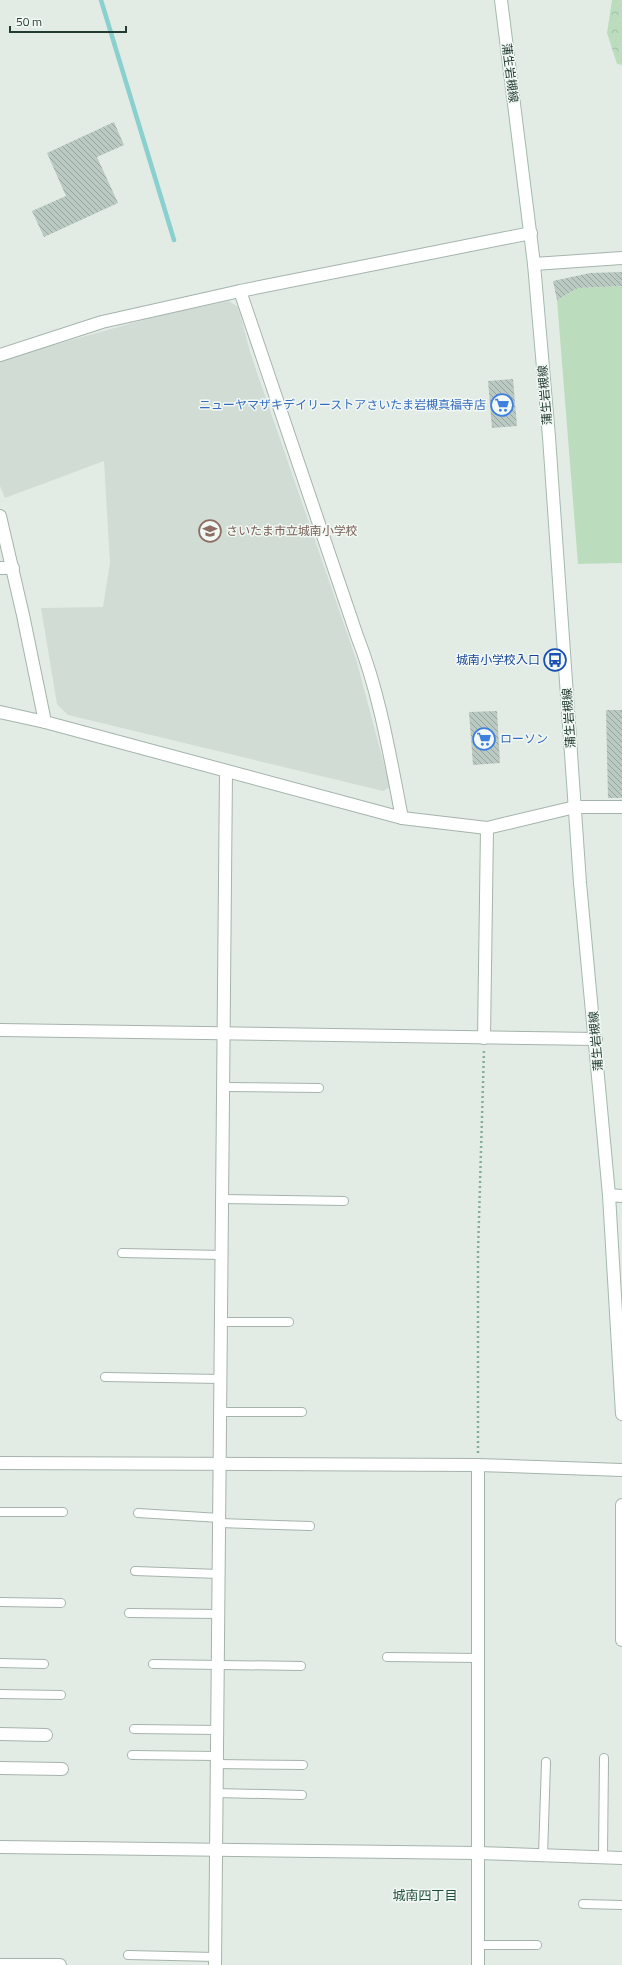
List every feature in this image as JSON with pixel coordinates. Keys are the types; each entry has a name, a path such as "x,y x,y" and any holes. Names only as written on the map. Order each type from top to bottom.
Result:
{"street":[{"name":"蒲生岩槻線","path":"501,0 534,264 580,884 596,1039 609,1195 622,1414"},
{"path":"0,355 102,322 240,291 531,233"},
{"path":"534,264 622,258"},
{"path":"240,291 357,636 369,666 389,750 402,818"},
{"path":"0,516 13,568 45,722"},
{"path":"0,568 13,568"},
{"path":"0,712 45,722 402,818 487,828 575,807 622,807"},
{"path":"215,1961 221,1464 226,771"},
{"path":"484,1038 487,828"},
{"path":"0,1030 596,1039"},
{"path":"609,1195 622,1196"},
{"path":"0,1463 478,1465 622,1470"},
{"path":"478,1465 478,1965"},
{"path":"622,1505 622,1640"},
{"path":"0,1734 46,1735"},
{"path":"0,1768 62,1769"},
{"path":"0,1847 216,1852 478,1853 622,1858"},
{"path":"0,1965 60,1965"}],"lane":[{"path":"223,1088 319,1088"},
{"path":"222,1199 344,1201"},
{"path":"122,1253 222,1255"},
{"path":"221,1322 289,1322"},
{"path":"105,1377 221,1379"},
{"path":"221,1412 302,1412"},
{"path":"0,1512 63,1512"},
{"path":"138,1513 310,1526"},
{"path":"135,1571 219,1574"},
{"path":"0,1602 61,1603"},
{"path":"129,1613 219,1614"},
{"path":"387,1657 478,1658"},
{"path":"0,1663 44,1664"},
{"path":"153,1664 301,1666"},
{"path":"0,1694 61,1695"},
{"path":"134,1729 218,1730"},
{"path":"132,1755 303,1764"},
{"path":"603,1857 604,1758"},
{"path":"543,1856 546,1762"},
{"path":"217,1793 302,1794"},
{"path":"583,1904 622,1905"},
{"path":"478,1945 537,1945"},
{"path":"128,1955 215,1961"}],"path":[{"path":"478,1465 478,1252 484,1038"}],"shaded area":[{"name":"さいたま市立城南小学校","path":"229,301 238,307 251,355 356,659 390,787 383,791 68,715 57,704 41,608 103,607 110,563 104,461 5,498 0,486 0,360 161,315"}],"green space":[{"path":"612,0 622,0 622,65 617,64 607,33"},
{"path":"622,286 622,563 578,564 557,300 578,288"}],"building":[{"path":"114,122 124,145 97,157 118,203 44,237 32,211 66,196 47,153"},
{"path":"622,272 622,286 578,288 557,300 553,281 590,273"},
{"path":"513,379 517,426 492,428 488,381"},
{"path":"606,710 622,710 622,798 608,798"},
{"path":"497,711 500,763 473,765 469,712"}],"waterway":[{"path":"101,0 174,240"}],"place":[{"name":"ニューヤマザキデイリーストアさいたま岩槻真福寺店","path":"502,405"},
{"name":"さいたま市立城南小学校","path":"210,531"},
{"name":"城南小学校入口","path":"555,660"},
{"name":"ローソン","path":"484,739"}],"district":[{"name":"城南四丁目","path":"425,1895"}]}
